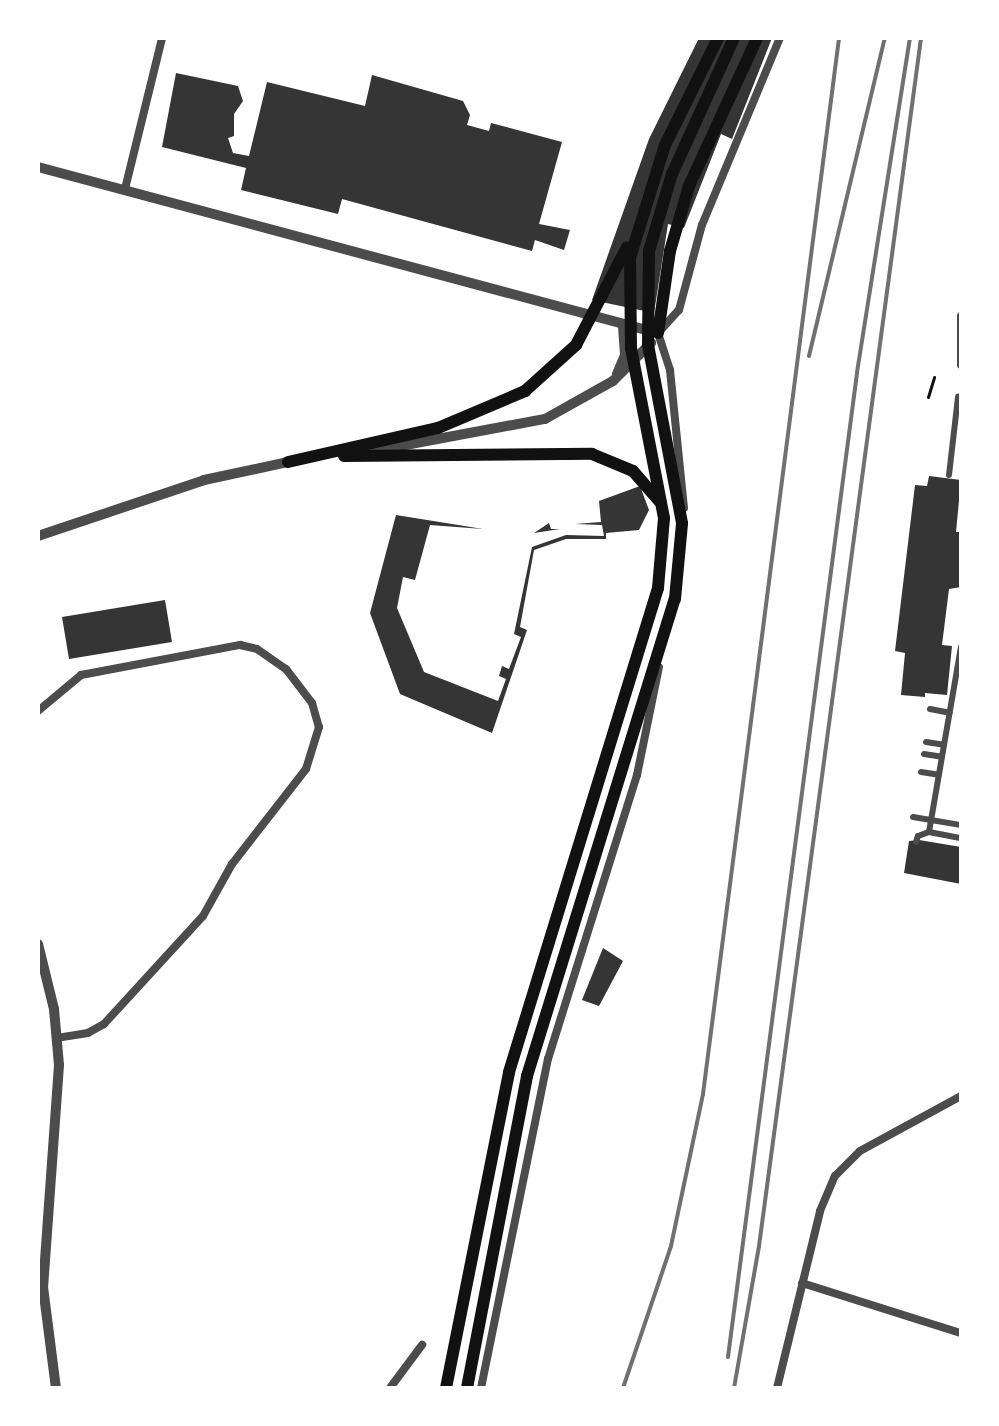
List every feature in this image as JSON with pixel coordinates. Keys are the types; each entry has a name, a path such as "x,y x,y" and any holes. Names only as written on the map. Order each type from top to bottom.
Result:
{"highway":[{"path":"288,462 438,428 514,397 576,345 634,233 665,145 718,38"},
{"path":"467,1388 515,1128 547,1001 675,599 682,523 648,344 649,251 672,174 734,38"},
{"path":"658,333 663,288 689,186 757,38"},
{"path":"446,1388 498,1123 530,996 646,639 663,553 663,506 631,349 627,290 634,233"},
{"path":"344,456 550,452 618,461 641,476 663,506"}],"street":[{"path":"125,189 162,38"},
{"path":"38,536 204,480 288,462 344,456 545,419 613,381 636,363 679,310 702,225 780,38"},
{"path":"38,167 658,333"},
{"path":"961,316 961,365"},
{"path":"613,381 625,355 623,326"},
{"path":"481,1388 548,1059 637,775 673,599 684,505 669,362 658,333"},
{"path":"949,475 958,425 958,397"},
{"path":"38,711 81,675 240,645 257,649 286,669 312,703 319,727 306,769 232,864 203,916 104,1024 88,1033 57,1038"},
{"path":"929,832 950,713 954,668 961,647"},
{"path":"930,709 950,713"},
{"path":"926,742 944,745"},
{"path":"924,754 942,757"},
{"path":"921,772 939,775"},
{"path":"913,817 961,825"},
{"path":"916,842 918,836 929,832 961,838"},
{"path":"38,944 57,1038 57,1126 41,1288 56,1388"},
{"path":"777,1388 822,1203 839,1170 864,1148 961,1096"},
{"path":"802,1283 961,1333"},
{"path":"390,1388 422,1345"}],"path":[{"path":"928,397 934,377"}],"building":[{"path":"699,38 772,38 732,139 721,134 684,228 668,224 654,313 592,300 649,139"},
{"path":"176,73 238,86 243,101 234,114 234,136 228,138 233,153 249,156 267,82 365,106 372,75 463,101 470,115 467,125 489,131 491,123 562,142 539,224 570,230 564,250 535,240 532,251 342,199 338,214 241,190 246,168 162,147"},
{"path":"929,476 961,480 956,532 961,532 961,587 949,589 942,645 952,646 947,695 925,693 925,697 901,695 905,653 895,651 915,485 927,486"},
{"path":"640,486 649,510 639,530 606,533 606,539 566,539 534,550 520,627 527,630 492,733 400,694 370,613 396,515 483,529 430,525 415,580 403,577 397,608 424,672 498,701 506,679 499,676 502,666 509,669 521,637 514,634 532,547 566,535 604,536 602,525 575,524 601,522 599,501"},
{"path":"549,523 551,529 560,529 534,533"},
{"path":"165,600 172,642 69,659 62,617"},
{"path":"909,841 961,847 961,884 904,873"},
{"path":"603,948 623,961 599,1006 582,1000"}],"railway":[{"path":"623,1388 671,1246 703,1094 839,38"},
{"path":"809,356 885,38"},
{"path":"728,1357 858,366 910,38"},
{"path":"734,1388 759,1246 921,38"}]}
